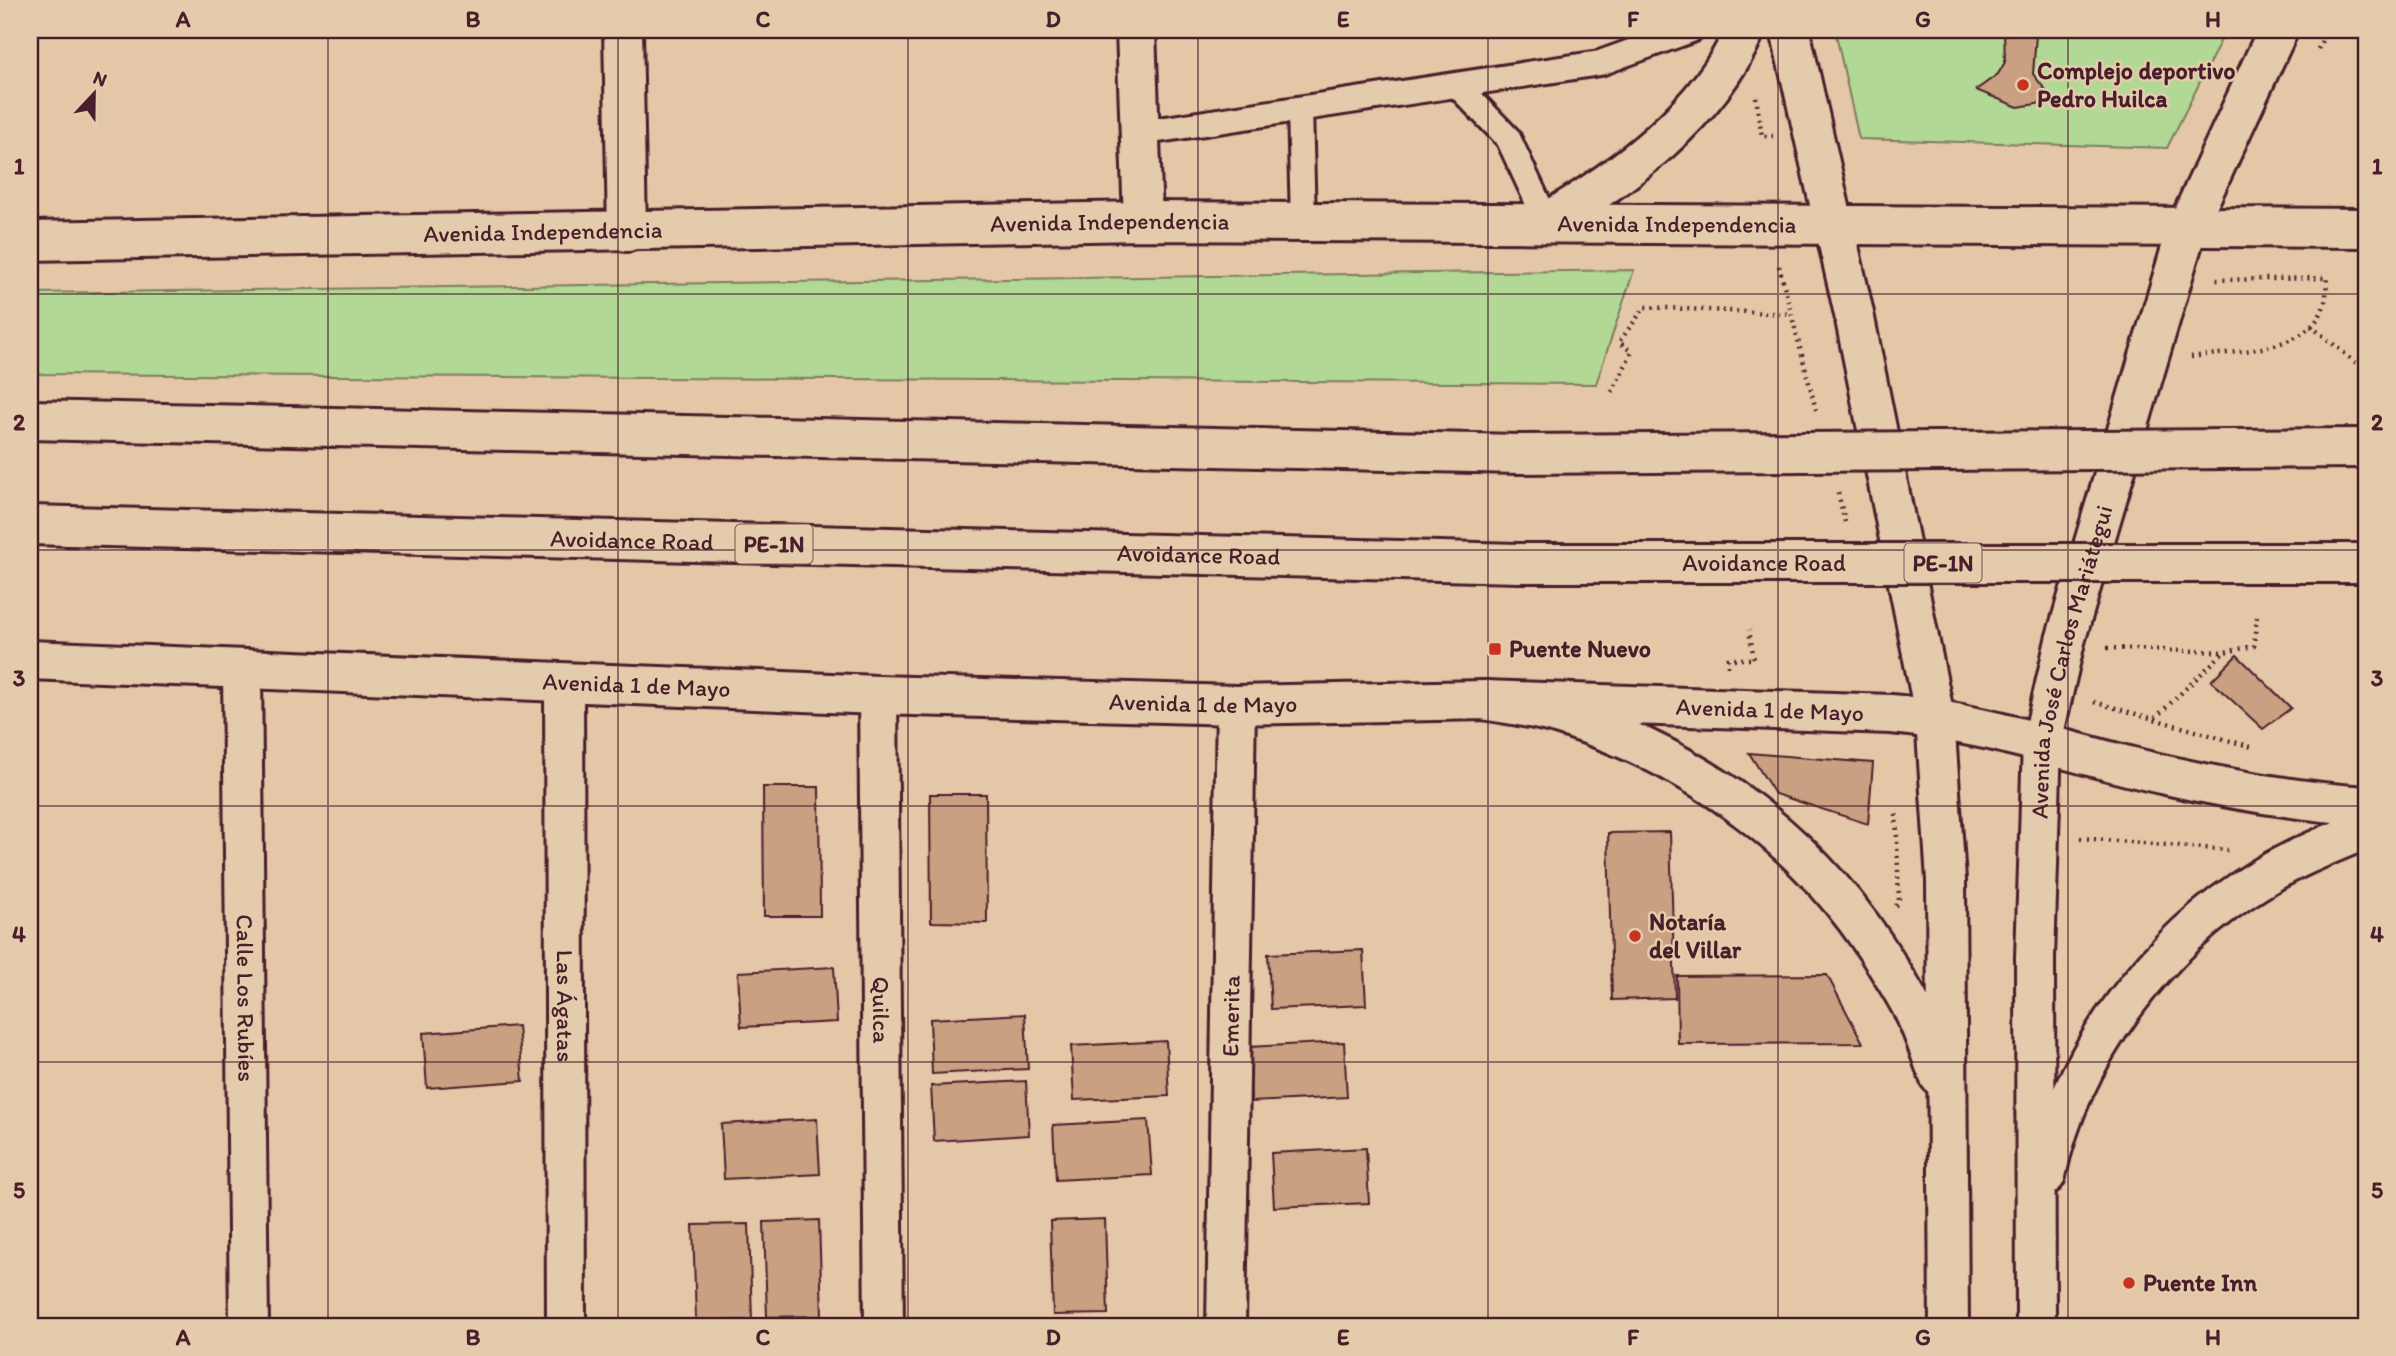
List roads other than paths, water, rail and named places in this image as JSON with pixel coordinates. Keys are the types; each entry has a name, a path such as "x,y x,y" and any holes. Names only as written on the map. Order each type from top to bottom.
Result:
{"main road":[{"path":"623,30 627,232"},
{"path":"1136,30 1143,221"},
{"path":"1547,222 1602,189 1690,112 1718,75 1745,30"},
{"path":"1790,30 1836,227 1935,718 1946,880 1949,1326"},
{"name":"Avenida José Carlos Mariátegui","path":"2036,1326 2035,958 2042,742 2065,640 2188,225 2278,30"},
{"name":"Avenida Independencia","path":"30,242 1143,221 2366,228"},
{"path":"30,420 1519,454 2366,448"},
{"name":"Avoidance Road","path":"30,524 1519,563 2366,564"},
{"name":"Avenida 1 de Mayo","path":"30,660 242,671 878,695 1236,705 1485,700 1935,718 2042,742 2167,775 2252,792 2366,806"},
{"name":"Calle Los Rubíes","path":"242,671 249,1326"},
{"name":"Las Ágatas","path":"564,684 566,1326"},
{"name":"Quilca","path":"878,695 884,1326"},
{"path":"1485,700 1561,716 1633,742 1702,777 1764,821 1821,874 1869,934 1915,1014 1948,1100"},
{"name":"Emerita","path":"1226,1326 1236,705"},
{"path":"2035,1229 2050,1158 2074,1091 2108,1029 2140,986 2176,946 2216,910 2259,879 2311,851 2366,829"}],"lane":[{"path":"1139,133 1600,63 1691,30"},
{"path":"1457,85 1508,138 1547,222"},
{"path":"1300,109 1303,221"}],"place":[{"name":"Complejo deportivo Pedro Huilca","path":"2023,85"},
{"name":"Puente Nuevo","path":"1495,649"},
{"name":"Notaría del Villar","path":"1635,936"},
{"name":"Puente Inn","path":"2129,1283"}]}
